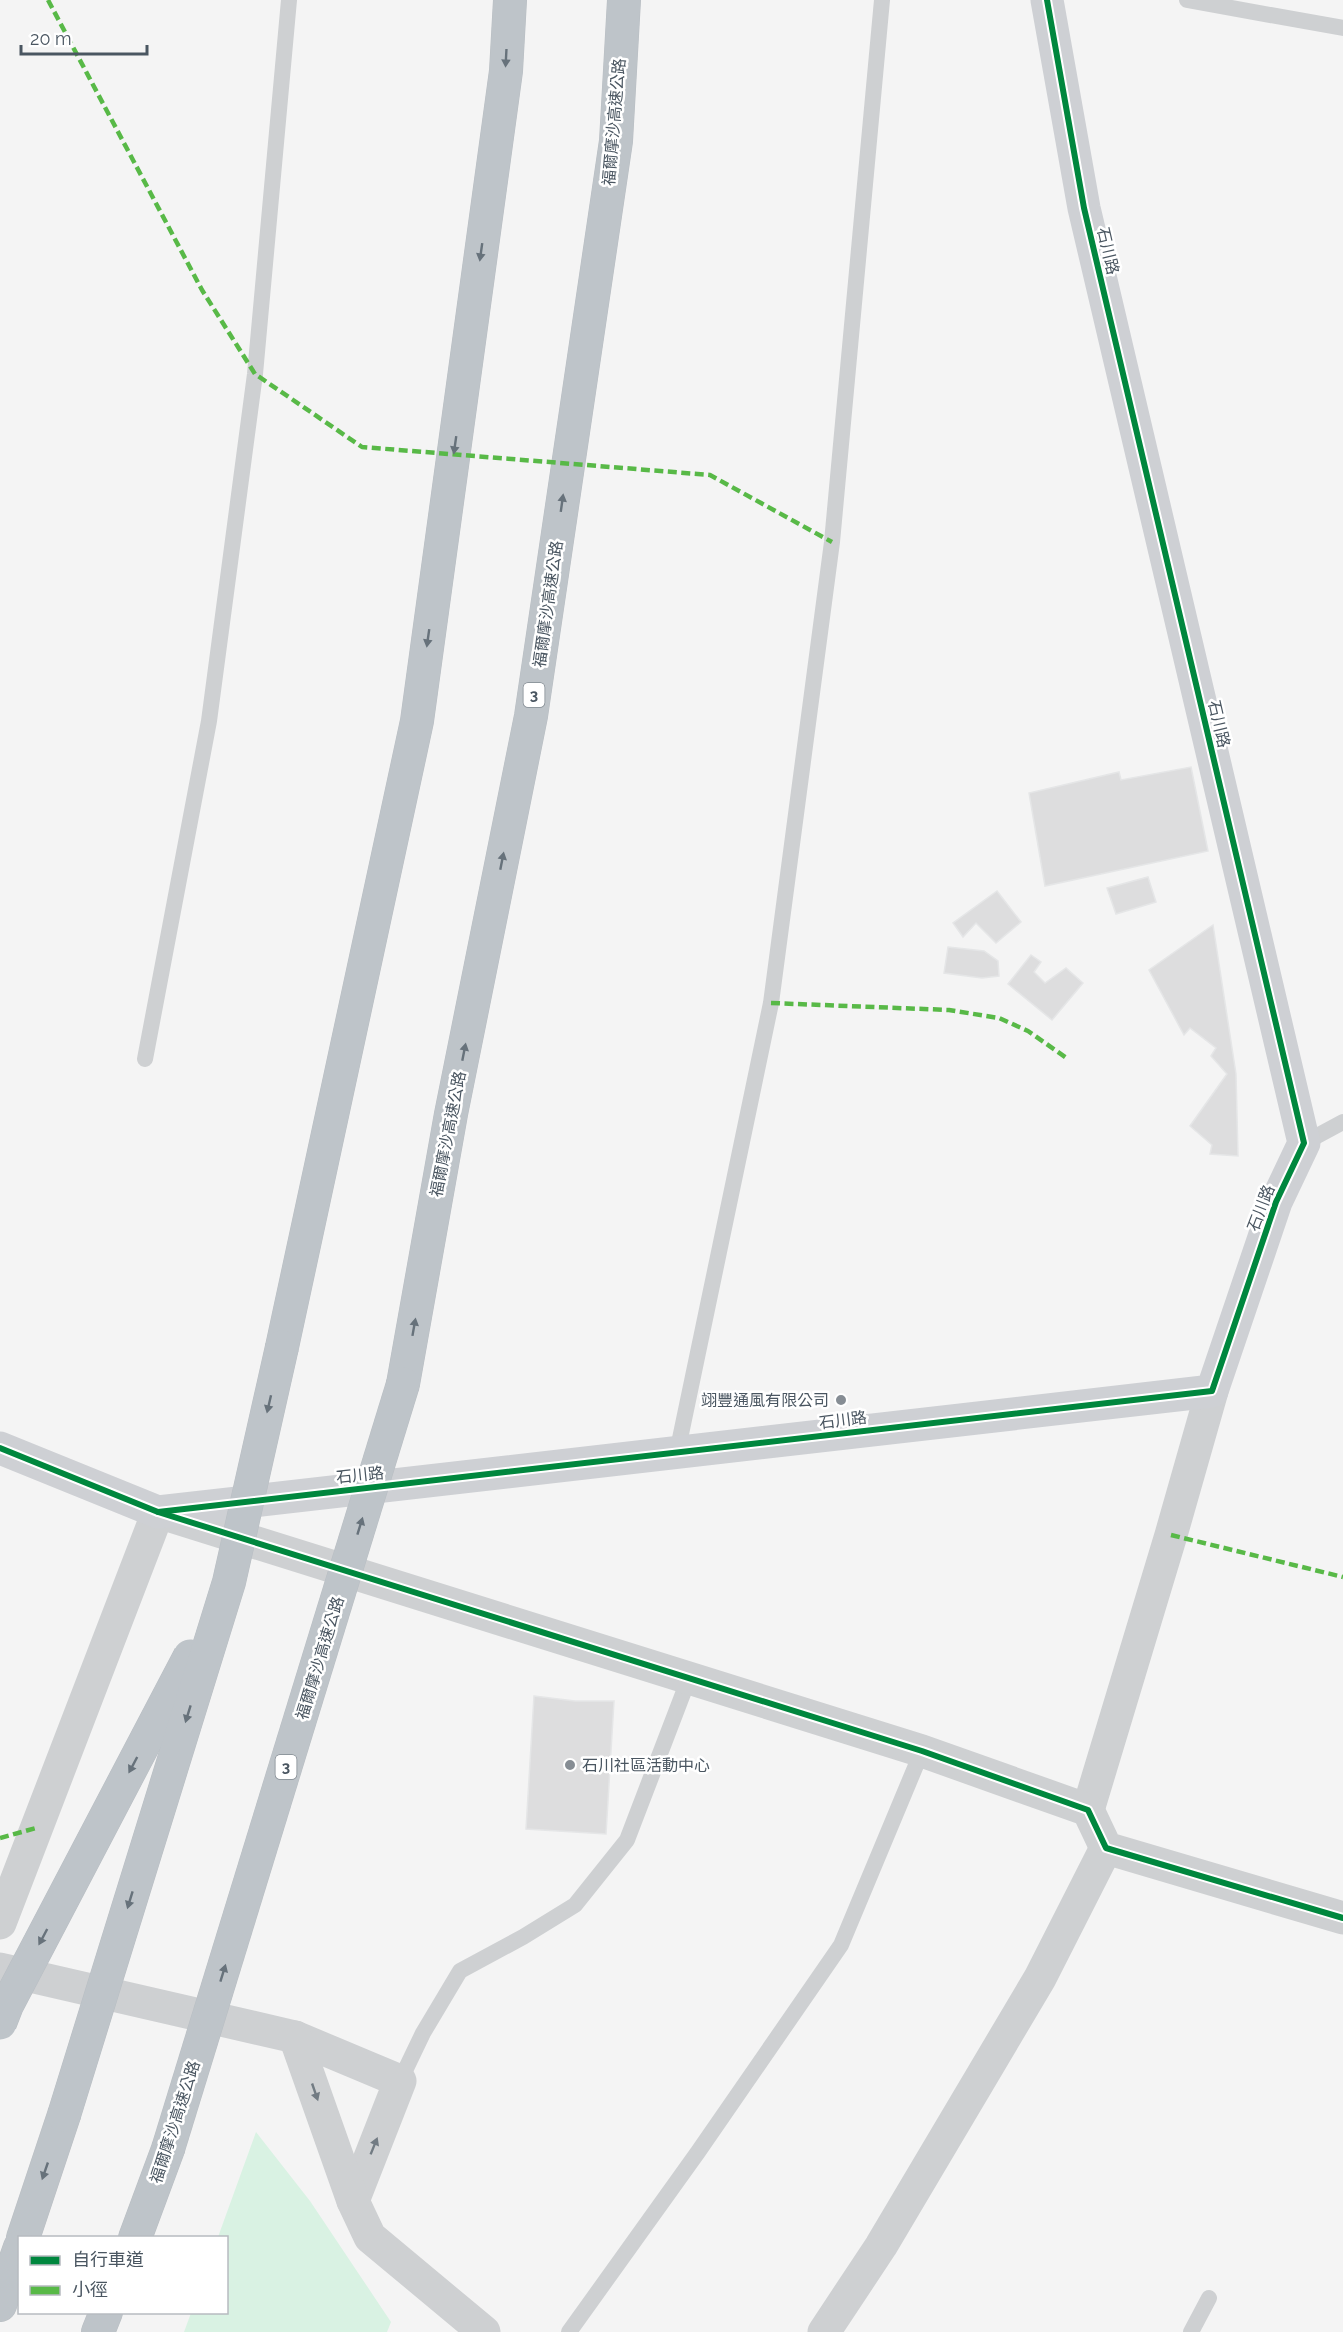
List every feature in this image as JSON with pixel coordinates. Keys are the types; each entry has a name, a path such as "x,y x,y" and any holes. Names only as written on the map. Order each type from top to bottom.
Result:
{"highway":[{"path":"24,2236 64,2115 229,1582 282,1347 417,721 506,71 510,0"},
{"name":"福爾摩沙高速公路","path":"136,2236 168,2150 404,1384 451,1114 531,716 616,141 624,0"},
{"path":"0,2023 7,2005 229,1582"},
{"path":"0,2305 18,2253"},
{"path":"98,2332 106,2314"}],"street":[{"name":"石川路","path":"158,1512 1212,1391 1276,1202 1304,1143 1084,208 1047,0"},
{"path":"1212,1391 1088,1810 1106,1848 1343,1918"},
{"path":"0,1448 158,1512 922,1751 1088,1810"},
{"path":"0,1923 158,1512"},
{"path":"824,2332 881,2246 1034,1989 1106,1848"},
{"path":"0,1968 295,2037 400,2081 353,2201"},
{"path":"295,2037 353,2201 370,2237 447,2319 484,2332"}],"lane":[{"path":"146,1059 209,721 255,374 289,0"},
{"path":"677,1453 771,1003 832,542 882,0"},
{"path":"1187,0 1343,28"},
{"path":"1304,1143 1343,1122"},
{"path":"400,2081 423,2033 460,1971 523,1937 575,1905 627,1839 689,1678"},
{"path":"569,2332 698,2152 841,1945 922,1751"},
{"path":"1191,2332 1209,2298"}],"green space":[{"path":"256,2132 310,2201 391,2322 387,2332 184,2332 191,2314 228,2314 228,2236 218,2236"}],"building":[{"path":"1191,767 1208,851 1045,886 1029,793 1119,772 1121,780"},
{"path":"1148,877 1156,902 1116,914 1107,888"},
{"path":"997,891 1021,922 996,943 976,923 963,937 953,923"},
{"path":"1213,925 1236,1074 1238,1156 1210,1154 1212,1145 1190,1126 1227,1074 1211,1056 1216,1048 1190,1028 1184,1035 1149,970"},
{"path":"948,947 984,951 998,961 999,976 982,978 944,973"},
{"path":"1031,955 1041,962 1034,972 1045,983 1066,968 1083,983 1052,1020 1008,984"},
{"name":"石川社區活動中心","path":"534,1696 575,1701 614,1701 606,1834 526,1829"}],"marked path":[{"path":"48,0 202,290 255,374 362,447 710,475 832,542"},
{"path":"771,1003 949,1010 999,1018 1028,1031 1068,1059"},
{"path":"1171,1535 1343,1577"},
{"path":"0,1838 36,1828"}],"cycle path":[{"path":"158,1512 1212,1391 1276,1202 1304,1143 1084,208 1047,0"},
{"path":"0,1448 158,1512 922,1751 1088,1810 1106,1848 1343,1918"}],"place":[{"name":"翊豐通風有限公司","path":"841,1400"},
{"name":"石川社區活動中心","path":"570,1765"}]}
